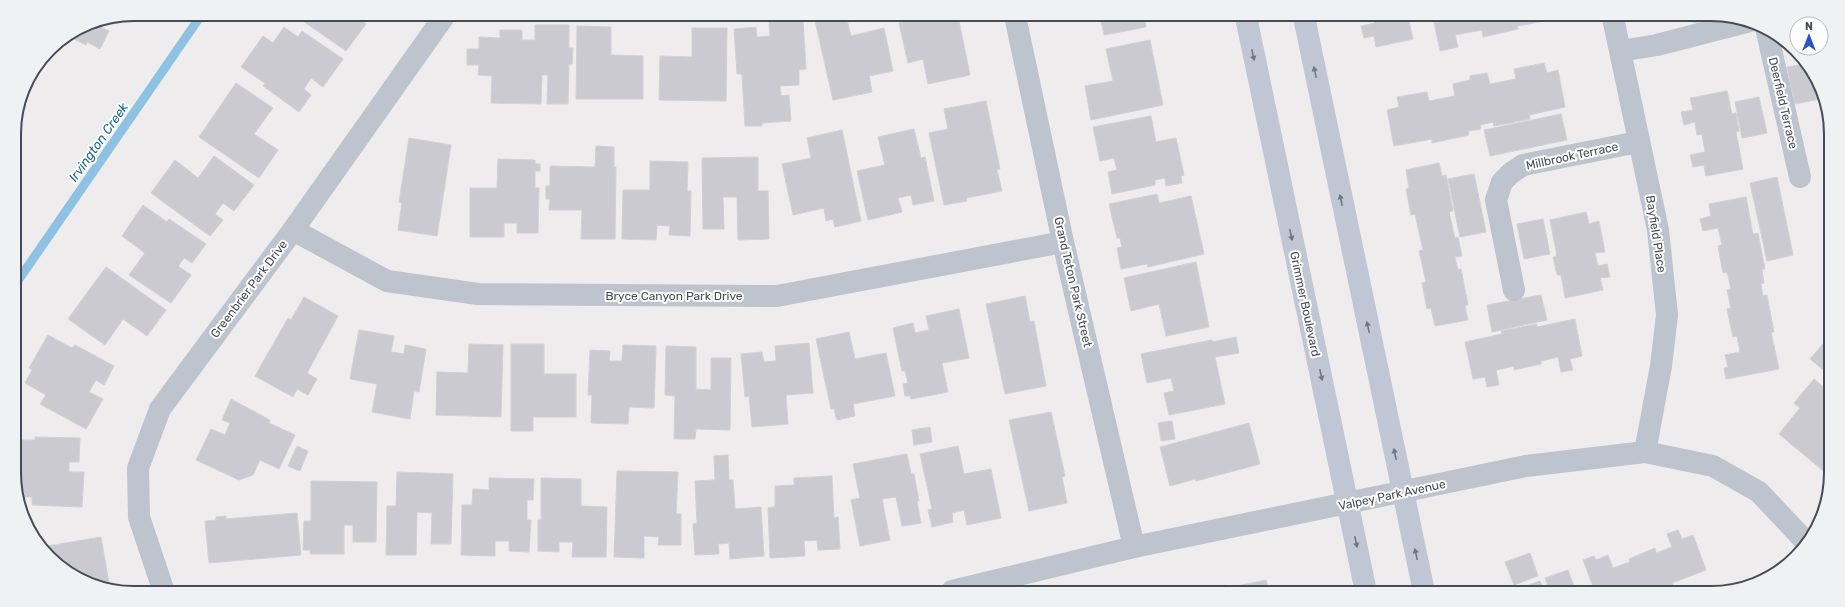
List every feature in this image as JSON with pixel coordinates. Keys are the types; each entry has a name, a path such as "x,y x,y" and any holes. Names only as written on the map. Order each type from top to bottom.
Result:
{"main road":[{"name":"Grimmer Boulevard","path":"1247,21 1365,586"},
{"path":"1305,21 1423,586"}],"street":[{"name":"Greenbrier Park Drive","path":"162,586 139,517 138,468 160,409 293,230 441,21"},
{"name":"Grand Teton Park Street","path":"1016,21 1063,242 1134,548"},
{"name":"Bayfield Place","path":"1614,21 1638,142 1658,230 1667,315 1661,366 1645,452"},
{"path":"1620,52 1657,45 1739,25"},
{"name":"Deerfield Terrace","path":"1768,36 1800,177"},
{"name":"Millbrook Terrace","path":"1514,290 1496,200 1502,182 1511,173 1523,165 1638,142"},
{"name":"Bryce Canyon Park Drive","path":"293,230 387,281 478,294 777,296 1063,242"},
{"name":"Valpey Park Avenue","path":"973,586 1134,548 1526,466 1645,452 1713,466 1759,492 1803,539"}],"building":[{"path":"303,21 361,21 366,24 346,51"},
{"path":"769,21 803,21 806,69 799,70 799,85 780,86 781,96 789,95 791,121 762,123 762,126 745,126 742,74 737,74 734,29 756,27 757,37 770,36"},
{"path":"815,21 847,21 851,36 884,28 893,71 869,76 872,92 833,100"},
{"path":"907,21 959,21 970,75 928,84 923,59 908,63 899,23"},
{"path":"1101,21 1145,21 1146,27 1104,35"},
{"path":"1375,21 1409,21 1413,39 1376,47 1374,36 1364,38 1361,26 1375,23"},
{"path":"1434,21 1545,21 1517,26 1518,29 1483,37 1482,30 1455,35 1458,47 1440,51"},
{"path":"535,25 569,25 569,48 573,48 572,64 569,64 568,104 547,104 548,75 542,75 541,104 491,103 492,76 478,75 479,65 467,65 467,49 479,49 479,37 500,38 500,30 522,30 522,40 535,40"},
{"path":"577,26 611,27 611,55 643,56 643,99 576,99"},
{"path":"100,27 109,31 100,49 87,42 86,45 73,39"},
{"path":"284,27 298,37 302,31 343,59 323,87 311,78 304,89 311,95 299,112 263,86 265,83 241,67 263,36 273,43"},
{"path":"692,28 727,28 726,101 659,100 660,56 692,57"},
{"path":"1150,40 1163,105 1091,120 1085,86 1113,81 1106,49"},
{"path":"1544,63 1547,73 1558,70 1565,107 1529,115 1530,119 1494,126 1493,122 1480,125 1481,129 1468,131 1469,135 1432,143 1432,139 1394,146 1387,110 1399,107 1397,97 1427,92 1429,101 1455,96 1453,84 1470,80 1470,76 1487,73 1490,84 1516,79 1514,69"},
{"path":"1801,65 1809,78 1818,99 1795,104 1787,67"},
{"path":"236,83 273,108 254,134 278,150 259,178 199,137"},
{"path":"1727,91 1732,114 1736,113 1739,131 1736,132 1743,169 1706,176 1704,165 1693,167 1690,155 1705,152 1702,134 1697,135 1695,122 1684,125 1681,112 1693,110 1690,98"},
{"path":"1759,97 1767,133 1742,138 1735,102"},
{"path":"986,101 1000,169 997,170 1002,191 966,198 967,201 944,205 929,133 948,129 944,109"},
{"path":"1561,114 1567,140 1490,156 1484,130"},
{"path":"1151,116 1156,142 1176,138 1184,175 1181,176 1182,183 1166,186 1165,178 1155,180 1155,185 1112,194 1108,172 1117,170 1114,158 1100,161 1093,127"},
{"path":"914,129 921,158 925,157 934,201 913,205 911,195 898,198 902,212 868,220 857,171 885,165 878,137"},
{"path":"842,130 861,221 835,227 833,219 826,221 824,208 793,215 782,164 811,158 807,138"},
{"path":"409,138 451,145 437,236 398,230 402,203 399,202"},
{"path":"596,146 614,147 614,167 616,167 615,239 581,239 582,210 549,210 550,199 546,199 546,186 550,186 550,166 595,167"},
{"path":"214,156 254,185 234,211 223,203 215,214 223,220 210,236 151,193 175,160 198,178"},
{"path":"758,157 758,191 768,191 769,239 738,240 737,197 723,197 724,229 703,229 702,158"},
{"path":"498,159 535,160 535,164 540,164 540,171 535,171 535,188 539,188 538,233 517,233 517,223 504,223 504,237 470,237 470,188 497,188"},
{"path":"650,161 688,162 687,191 691,191 690,236 669,235 670,226 657,225 656,240 622,239 623,190 650,190"},
{"path":"1439,163 1442,176 1446,175 1453,211 1449,212 1455,238 1458,237 1462,256 1455,257 1458,270 1461,269 1468,305 1465,306 1468,320 1435,326 1431,308 1427,309 1422,283 1426,282 1419,251 1423,250 1415,214 1411,215 1406,189 1409,188 1406,170"},
{"path":"1474,174 1486,232 1460,237 1448,179"},
{"path":"1777,177 1793,255 1767,261 1750,183"},
{"path":"1157,194 1159,203 1191,196 1204,254 1148,267 1147,264 1121,269 1117,248 1122,247 1120,238 1117,238 1109,204"},
{"path":"1746,197 1753,234 1758,233 1765,269 1762,269 1764,283 1761,284 1763,296 1767,295 1774,332 1771,332 1779,369 1726,379 1724,368 1728,367 1725,355 1740,352 1737,336 1733,337 1727,309 1731,308 1727,290 1731,289 1727,272 1723,273 1718,246 1722,245 1718,228 1703,231 1700,219 1711,216 1709,204"},
{"path":"143,205 167,222 169,219 206,244 192,263 184,258 178,266 191,275 171,303 129,275 145,253 122,236"},
{"path":"1586,212 1589,224 1599,221 1605,252 1595,253 1598,266 1607,264 1610,277 1600,278 1603,290 1565,298 1561,275 1557,275 1553,257 1557,256 1550,220"},
{"path":"1543,219 1550,254 1524,259 1517,224"},
{"path":"1196,262 1209,327 1166,336 1159,304 1131,311 1124,278"},
{"path":"106,267 166,310 147,336 123,319 105,345 68,319"},
{"path":"1541,295 1547,320 1492,332 1487,305"},
{"path":"1025,296 1030,322 1034,321 1046,386 1005,394 986,304"},
{"path":"304,297 338,316 307,373 317,379 308,395 297,389 293,397 255,376 288,318 291,320"},
{"path":"959,309 969,358 942,363 948,392 911,399 910,396 905,396 903,384 908,383 905,371 902,371 893,328 913,323 915,333 929,330 926,316"},
{"path":"1575,319 1582,356 1570,359 1573,370 1561,372 1558,357 1541,361 1541,364 1514,370 1514,366 1496,370 1499,385 1487,387 1485,377 1473,379 1465,342 1502,334 1501,331 1537,324 1537,327"},
{"path":"359,330 394,336 391,352 404,354 405,345 426,349 419,392 414,391 410,419 372,412 377,384 350,379"},
{"path":"849,332 855,359 886,353 895,396 853,404 855,416 837,420 834,409 831,409 816,339"},
{"path":"48,335 72,348 75,345 114,366 104,385 96,380 89,392 103,399 86,429 40,404 46,395 25,383 32,370 29,368"},
{"path":"1236,337 1239,353 1215,357 1225,404 1169,415 1164,393 1174,391 1171,378 1147,383 1141,354 1212,340 1212,342"},
{"path":"809,343 813,393 786,395 788,424 752,427 749,396 745,397 741,354 762,352 764,362 776,361 775,346"},
{"path":"1824,343 1824,371 1810,359"},
{"path":"469,344 503,345 501,417 436,415 437,372 468,373"},
{"path":"511,344 544,344 544,374 576,374 576,417 533,417 533,431 511,431"},
{"path":"623,345 656,346 654,408 629,407 628,424 591,423 592,395 588,395 590,350 610,351 609,361 622,361"},
{"path":"666,346 696,347 696,389 711,390 711,358 731,358 730,430 696,429 695,439 674,439 675,396 665,395"},
{"path":"1814,379 1824,387 1824,472 1779,434 1800,408 1794,403"},
{"path":"231,399 270,420 269,423 295,435 279,469 260,460 253,475 239,480 196,460 211,429 225,435 230,423 222,420"},
{"path":"1051,412 1065,476 1062,477 1067,503 1029,511 1009,420"},
{"path":"1172,421 1175,439 1161,441 1158,423"},
{"path":"1249,423 1260,464 1196,481 1195,479 1170,486 1160,447"},
{"path":"930,427 932,442 914,445 912,430"},
{"path":"35,437 80,438 79,462 69,462 69,472 84,472 82,507 32,505 32,497 24,497 21,480 21,440 35,440"},
{"path":"297,446 308,451 300,471 288,466"},
{"path":"958,446 964,474 991,469 1001,518 967,525 964,510 952,513 953,522 932,527 928,510 932,509 920,454"},
{"path":"907,454 911,474 914,474 921,523 902,526 896,497 882,499 890,540 860,546 851,500 860,498 853,464"},
{"path":"728,455 729,480 733,480 735,509 761,507 764,556 730,559 729,543 718,544 719,554 695,555 693,524 697,523 695,481 715,480 714,456"},
{"path":"617,471 678,472 676,514 681,514 681,545 658,545 659,537 644,536 644,558 614,557"},
{"path":"397,472 453,474 451,544 431,544 432,513 417,512 416,555 386,555 387,506 396,506"},
{"path":"832,476 834,518 838,517 840,549 818,550 817,540 804,541 805,556 770,558 768,508 775,507 775,486 794,485 794,478"},
{"path":"489,478 534,479 533,500 527,500 527,520 531,520 529,552 509,551 509,541 495,541 495,556 461,555 462,505 472,505 473,489 489,490"},
{"path":"541,478 581,479 581,506 607,507 606,557 572,557 573,542 559,542 559,552 538,551 538,520 541,520"},
{"path":"311,481 377,482 376,542 353,542 353,525 344,525 344,554 310,554 310,550 303,550 304,521 311,521"},
{"path":"297,513 301,555 209,563 205,521 216,520 216,517 226,516 226,519"},
{"path":"1678,530 1682,539 1693,535 1706,570 1672,583 1673,586 1593,586 1583,560 1594,556 1596,560 1608,555 1613,568 1630,562 1629,559 1655,548 1656,553 1672,547 1667,534"},
{"path":"101,537 109,583 77,571 65,563 48,546"},
{"path":"1530,553 1538,576 1514,585 1505,562"},
{"path":"1568,570 1574,586 1548,586 1545,578"},
{"path":"1266,580 1268,586 1238,586"},
{"path":"1540,581 1542,586 1525,586"}],"waterway":[{"name":"Irvington Creek","path":"21,276 197,21"}]}
